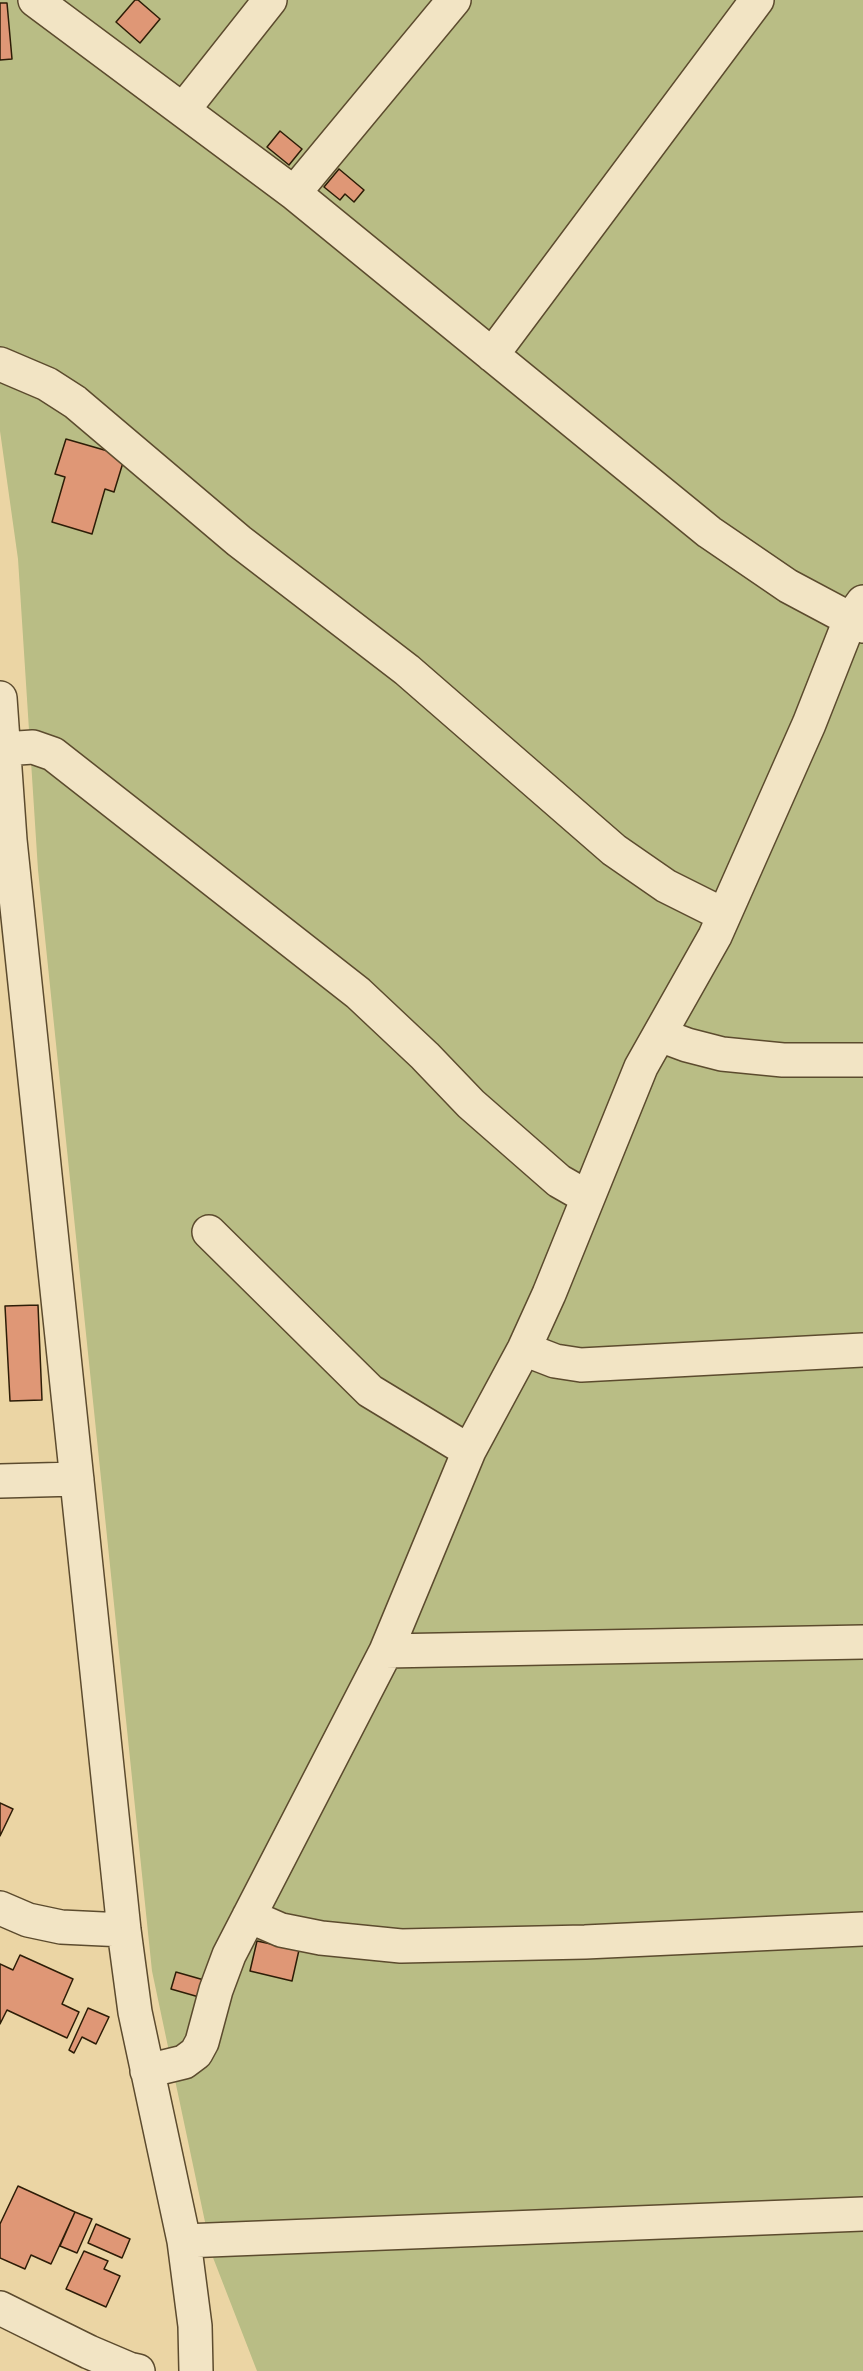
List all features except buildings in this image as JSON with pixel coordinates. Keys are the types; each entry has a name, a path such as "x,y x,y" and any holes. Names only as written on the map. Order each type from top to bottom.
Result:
{"street":[{"path":"35,0 294,193 710,532 788,586 859,616 724,915 641,1067 549,1294 524,1349 469,1451 386,1651 229,1955 216,1990 202,2042 196,2053 184,2062 147,2070"},
{"path":"183,110 270,0"},
{"path":"294,193 454,0"},
{"path":"492,355 757,0"},
{"path":"0,364 46,384 75,402 239,541 407,670 614,850 666,886 724,915"},
{"path":"0,698 5,837 77,1479 124,1930 135,2012 184,2241 195,2326 196,2371"},
{"path":"2,753 33,747 53,754 358,993 425,1056 471,1104 559,1181 587,1197"},
{"path":"660,1035 722,1054 783,1060 863,1060"},
{"path":"209,1232 370,1391 469,1451"},
{"path":"524,1349 555,1361 581,1365 863,1350"},
{"path":"0,1481 77,1479"},
{"path":"386,1651 863,1642"},
{"path":"0,1908 28,1920 61,1927 124,1930"},
{"path":"249,1916 281,1930 321,1938 401,1946 585,1942 863,1929"},
{"path":"184,2241 863,2214"},
{"path":"0,2308 88,2352 138,2371"}],"green space":[{"path":"0,0 863,0 863,2371 257,2371 212,2255 152,1971 38,870 18,559 0,431"}]}
